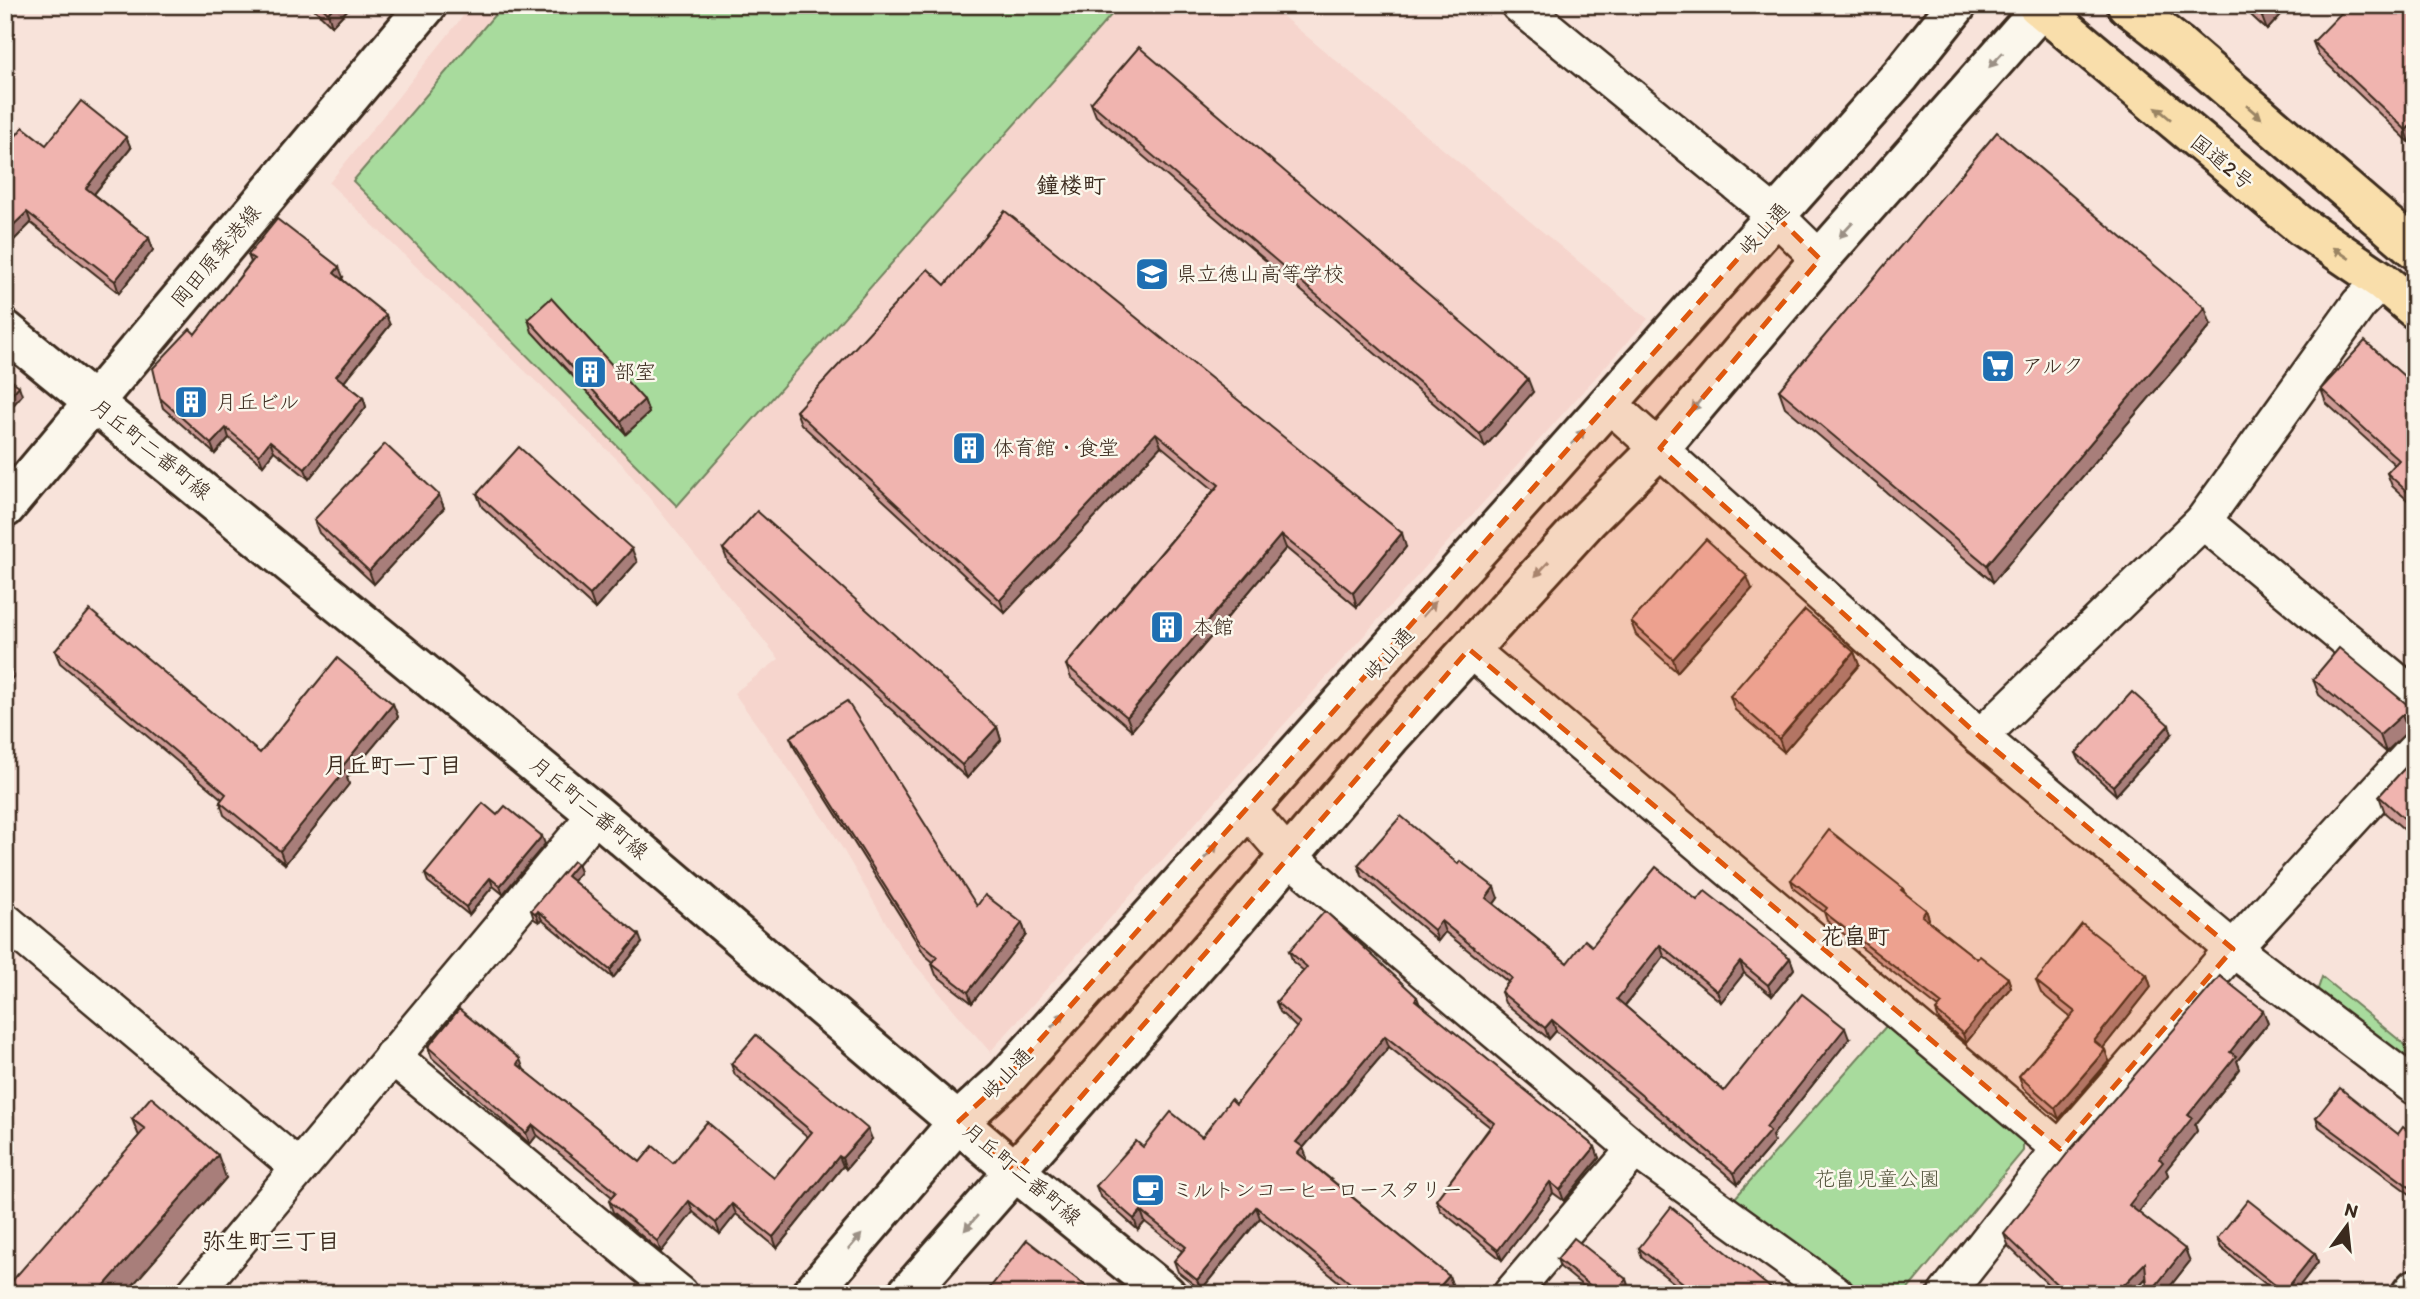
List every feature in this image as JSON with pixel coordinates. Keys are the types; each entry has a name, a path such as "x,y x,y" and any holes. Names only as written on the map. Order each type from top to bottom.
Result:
{"highway":[{"path":"2127,5 2415,249"},
{"name":"国道2号","path":"2041,7 2301,226 2382,281 2415,309"}],"street":[{"name":"岡田原築港線","path":"5,508 427,5"},
{"path":"1519,5 1776,216 1820,259"},
{"name":"岐山通","path":"811,1294 959,1121 1006,1078 1248,810 1901,75 1957,5"},
{"path":"907,1294 1469,649 1589,519 1660,448 1820,259 2041,7"},
{"path":"1980,737 2203,521 2359,304 2382,281"},
{"name":"月丘町二番町線","path":"5,331 596,814 1016,1172 1166,1294"},
{"path":"1608,403 1980,737 2233,949 2415,1087"},
{"path":"2203,521 2415,697"},
{"path":"1469,649 2060,1149"},
{"path":"1946,1294 2060,1149 2233,949 2415,750"},
{"path":"1248,810 1288,856 1635,1149 1836,1294"},
{"path":"194,1294 596,814"},
{"path":"5,920 299,1168"},
{"path":"392,1056 680,1294"},
{"path":"1511,1294 1635,1149"},
{"path":"2411,1294 2415,1289"}],"highlighted area":[{"path":"1776,216 1820,259 1660,448 1980,737 2233,949 2060,1149 1469,649 1016,1172 959,1121 1006,1078"}],"shaded area":[{"path":"472,5 1269,5 1648,319 990,1052 901,948 828,824 734,693 779,659 621,463 329,183"}],"green space":[{"path":"503,5 1120,5 677,506 353,181"},
{"path":"2322,977 2415,1053 2415,1073 2317,992"},
{"name":"花畠児童公園","path":"1888,1024 2019,1137 2023,1142 2023,1151 1904,1294 1846,1294 1735,1198"}],"building":[{"path":"319,5 335,5 328,13"},
{"path":"2250,5 2273,5 2262,17"},
{"path":"2349,5 2415,5 2415,121 2406,130 2313,42"},
{"path":"1139,47 1528,379 1480,434 1091,103"},
{"path":"81,101 126,137 86,188 149,238 115,281 27,212 5,233 5,149 23,127 46,145"},
{"name":"アルク","path":"1997,132 2205,308 1987,565 1779,390"},
{"path":"1005,211 1402,533 1353,593 1281,535 1127,717 1066,665 1219,485 1156,433 1000,600 796,411 928,269 945,285"},
{"path":"277,219 339,267 334,273 386,315 336,376 363,397 305,469 270,441 259,455 226,428 211,444 160,398 153,368 190,329 195,334 254,259 248,255"},
{"name":"部室","path":"551,298 644,400 621,421 528,319"},
{"path":"2365,341 2415,386 2415,499 2387,473 2399,460 2321,389"},
{"path":"5,376 19,386 5,402"},
{"path":"385,444 439,495 369,571 314,520"},
{"path":"519,447 632,549 590,595 477,494"},
{"path":"757,511 997,727 962,765 723,549"},
{"path":"1706,539 1747,576 1673,659 1631,622"},
{"path":"90,610 260,753 337,658 393,704 341,768 345,771 280,851 220,802 226,794 55,651"},
{"path":"1805,610 1854,652 1779,739 1730,696"},
{"path":"2339,648 2415,711 2415,715 2402,715 2380,735 2313,679"},
{"path":"5,662 11,667 5,674"},
{"path":"2132,692 2169,725 2113,786 2076,753"},
{"path":"847,701 977,906 985,895 1022,923 968,992 932,964 937,957 921,943 790,737"},
{"path":"2415,757 2415,828 2379,796"},
{"path":"483,803 497,815 505,806 542,836 500,886 490,878 466,907 425,874"},
{"path":"1401,816 1458,864 1460,861 1494,887 1486,898 1567,963 1585,940 1592,946 1656,867 1697,900 1705,891 1790,958 1768,985 1740,962 1717,991 1660,945 1617,999 1724,1091 1802,994 1845,1028 1766,1127 1770,1131 1734,1173 1552,1020 1545,1028 1501,992 1512,978 1441,921 1434,930 1358,865"},
{"path":"1829,830 1903,888 1901,890 1926,910 1922,916 1977,959 1980,956 2008,978 1963,1034 1936,1011 1942,1004 1824,912 1827,908 1791,880"},
{"path":"573,861 577,864 567,876 639,935 610,970 538,911 536,914 531,910"},
{"path":"1325,911 1417,997 1415,1000 1595,1147 1560,1190 1550,1182 1498,1250 1436,1200 1494,1123 1385,1036 1296,1142 1303,1147 1298,1153 1449,1276 1433,1294 1355,1294 1359,1290 1256,1207 1197,1280 1174,1261 1186,1247 1141,1211 1134,1219 1096,1186 1136,1141 1143,1147 1171,1112 1202,1137 1231,1099 1236,1104 1300,1023 1276,1002 1307,967 1289,951"},
{"path":"2082,924 2147,975 2094,1041 2105,1050 2055,1108 2019,1076 2075,1012 2036,981"},
{"path":"2220,976 2263,1010 2230,1052 2236,1056 2188,1115 2192,1118 2160,1159 2163,1162 2129,1205 2185,1249 2149,1294 2145,1263 2115,1294 2067,1294 2004,1234 2071,1149"},
{"path":"459,1009 520,1059 517,1064 640,1162 653,1146 673,1163 707,1122 774,1178 812,1132 731,1064 756,1035 868,1129 842,1158 839,1156 773,1237 732,1204 716,1223 689,1201 657,1241 609,1201 616,1192 533,1125 526,1133 428,1047"},
{"path":"2340,1088 2398,1134 2403,1127 2415,1137 2415,1183 2411,1188 2316,1118"},
{"path":"151,1097 218,1155 97,1294 5,1294 5,1289 145,1129 132,1119"},
{"path":"2248,1200 2315,1253 2284,1292 2217,1239"},
{"path":"1671,1207 1778,1294 1697,1294 1639,1248"},
{"path":"1574,1238 1626,1279 1614,1294 1601,1294 1557,1259"},
{"path":"1027,1240 1096,1294 985,1294"}],"place":[{"name":"県立徳山高等学校","path":"1152,274"},
{"name":"アルク","path":"1998,366"},
{"name":"部室","path":"590,372"},
{"name":"月丘ビル","path":"191,402"},
{"name":"体育館・食堂","path":"969,448"},
{"name":"本館","path":"1167,627"},
{"name":"ミルトンコーヒーロースタリー","path":"1148,1190"}],"district":[{"name":"鐘楼町","path":"1071,185"},
{"name":"月丘町一丁目","path":"393,765"},
{"name":"花畠町","path":"1855,936"},
{"name":"弥生町三丁目","path":"271,1241"}]}
